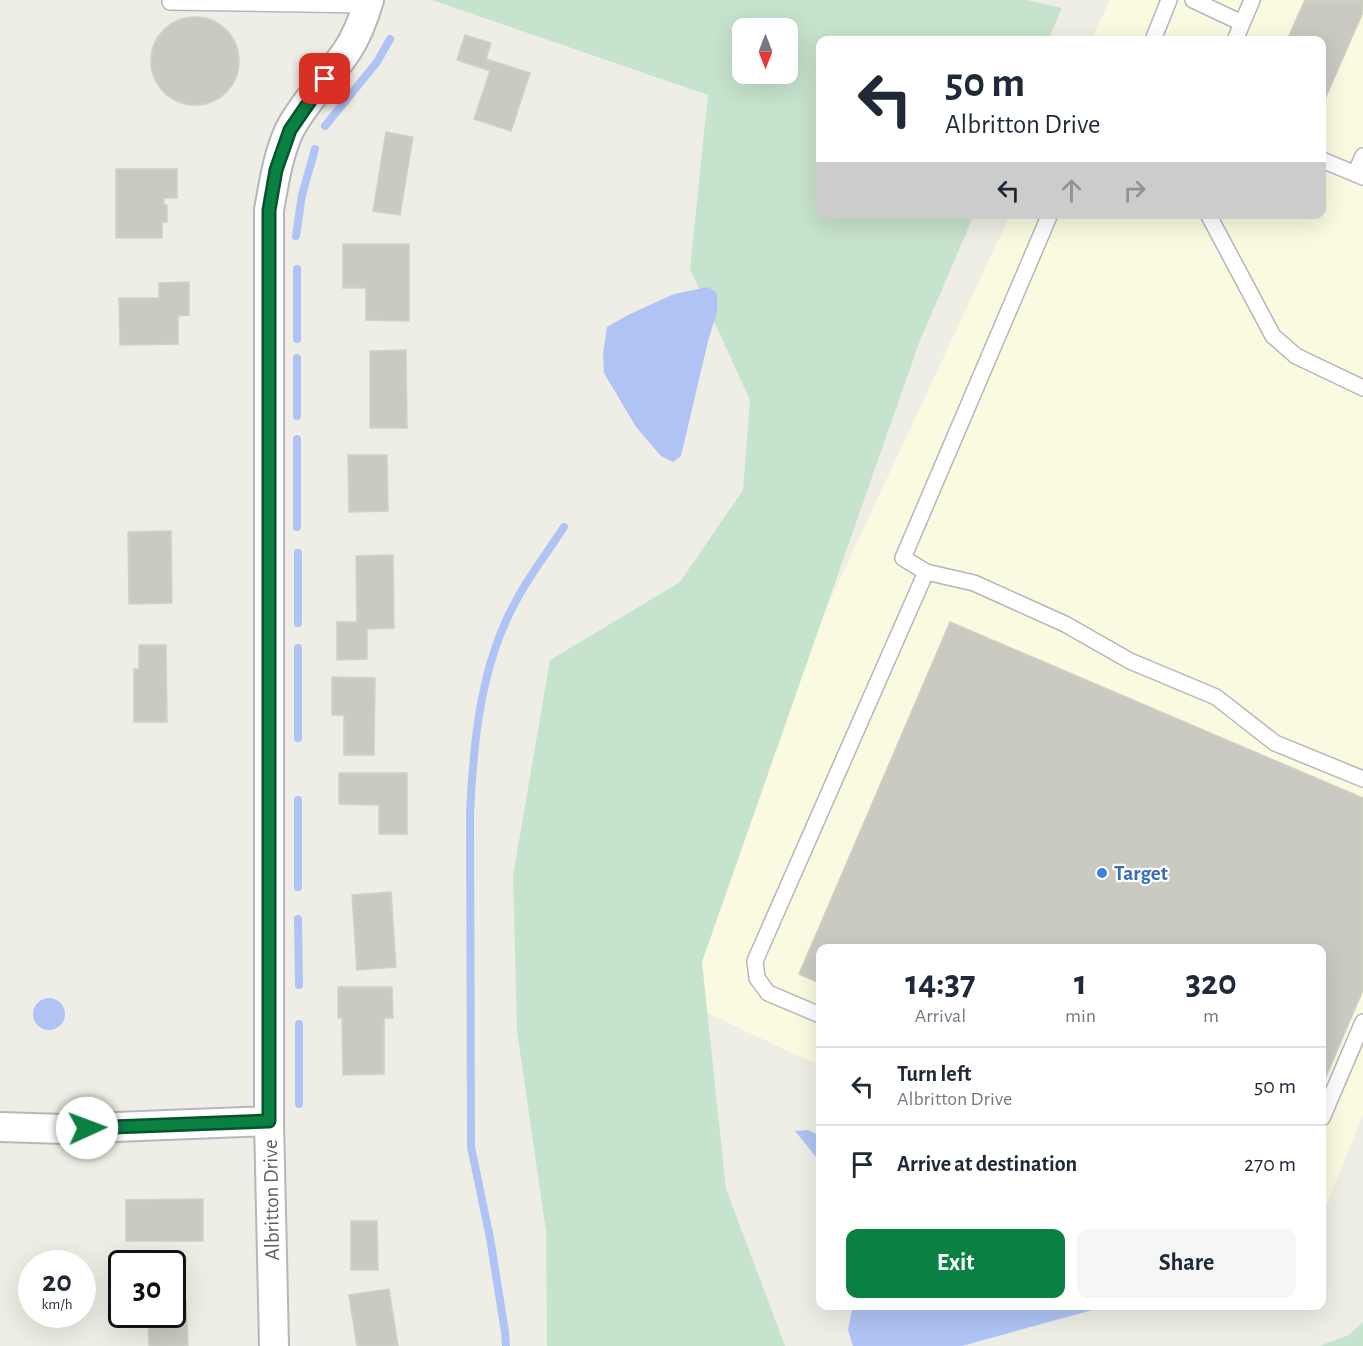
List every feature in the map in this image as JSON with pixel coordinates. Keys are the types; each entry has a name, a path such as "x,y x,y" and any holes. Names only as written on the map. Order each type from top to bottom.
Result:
{"street":[{"name":"Albritton Drive","path":"274,1346 269,1121 269,210 276,170 290,130 349,49 368,3"},
{"path":"0,1127 64,1129 269,1121"}],"lane":[{"path":"1156,36 1169,0"},
{"path":"1192,0 1242,23"},
{"path":"1236,36 1252,0"},
{"path":"170,2 368,3"},
{"path":"1326,162 1359,175 1363,156"},
{"path":"1048,219 903,558 926,572 974,583 1065,624 1130,661 1216,697 1275,743 1363,779"},
{"path":"1211,219 1273,336 1296,356 1363,388"},
{"path":"816,1013 768,993 757,978 755,961 926,572"},
{"path":"1326,1109 1363,1022"}],"shaded area":[{"path":"432,0 1027,0 1062,8 1050,36 816,36 816,219 972,219 919,343 702,962 726,1189 785,1346 547,1346 546,1231 517,1031 513,876 550,660 680,582 743,490 750,400 690,269 708,95"},
{"path":"1110,0 1363,0 1363,1114 1326,1206 1326,944 816,944 816,1064 650,986 1008,219 1326,219 1326,36 1093,36"},
{"path":"1363,1322 1363,1346 1319,1346 1349,1335"}],"water":[{"path":"708,287 717,293 717,312 681,456 673,462 661,456 636,427 604,373 603,354 607,327 674,294"},
{"path":"49,998 60,1003 65,1014 60,1025 49,1030 38,1025 33,1014 38,1003"},
{"path":"808,1130 816,1134 816,1157 795,1131"},
{"path":"852,1310 1092,1310 962,1346 853,1346 848,1330"}],"building":[{"path":"1305,0 1363,0 1363,12 1326,97 1326,36 1289,36"},
{"path":"195,17 212,20 226,30 236,44 239,61 236,78 226,92 212,102 195,105 178,102 164,92 154,78 151,61 154,44 164,30 178,20"},
{"path":"465,35 491,43 486,59 530,73 511,131 474,119 490,71 457,60"},
{"path":"386,132 413,137 400,215 373,211"},
{"path":"116,169 177,169 177,198 164,198 164,205 167,205 167,222 162,222 162,238 116,238"},
{"path":"343,244 409,244 409,321 366,320 366,288 343,288"},
{"path":"189,282 189,315 178,316 178,344 120,345 119,298 159,298 159,283"},
{"path":"406,350 407,428 370,428 370,351"},
{"path":"348,455 387,455 388,511 349,512"},
{"path":"171,531 172,603 129,604 128,532"},
{"path":"393,555 394,628 367,629 367,659 337,660 337,622 357,622 356,556"},
{"name":"Target","path":"950,622 1363,798 1363,990 1326,1077 1326,944 816,944 816,981 799,974"},
{"path":"139,645 166,645 167,722 134,722 134,669 139,669"},
{"path":"332,677 375,678 374,755 344,755 344,715 332,715"},
{"path":"339,773 407,773 407,834 379,834 379,805 339,804"},
{"path":"391,892 396,967 357,970 352,895"},
{"path":"338,987 392,987 393,1018 384,1018 384,1074 343,1075 342,1018 338,1018"},
{"path":"203,1199 203,1241 126,1241 126,1200"},
{"path":"351,1221 377,1221 378,1270 351,1270"},
{"path":"389,1289 398,1346 357,1346 349,1295"},
{"path":"186,1301 188,1346 149,1346 148,1328 186,1328"}],"waterway":[{"path":"325,126 377,62 390,39"},
{"path":"296,236 302,195 315,149"},
{"path":"297,269 297,339"},
{"path":"297,358 297,416"},
{"path":"297,439 297,527"},
{"path":"506,1346 490,1238 471,1147 471,790 479,716 489,667 497,644 519,596 564,527"},
{"path":"298,553 298,623"},
{"path":"298,648 298,738"},
{"path":"298,800 298,887"},
{"path":"298,919 299,985"},
{"path":"299,1024 299,1104"}],"place":[{"name":"Target","path":"1102,873"}],"route":[{"path":"87,1128 269,1121 269,210 276,170 290,130 325,79"}]}
